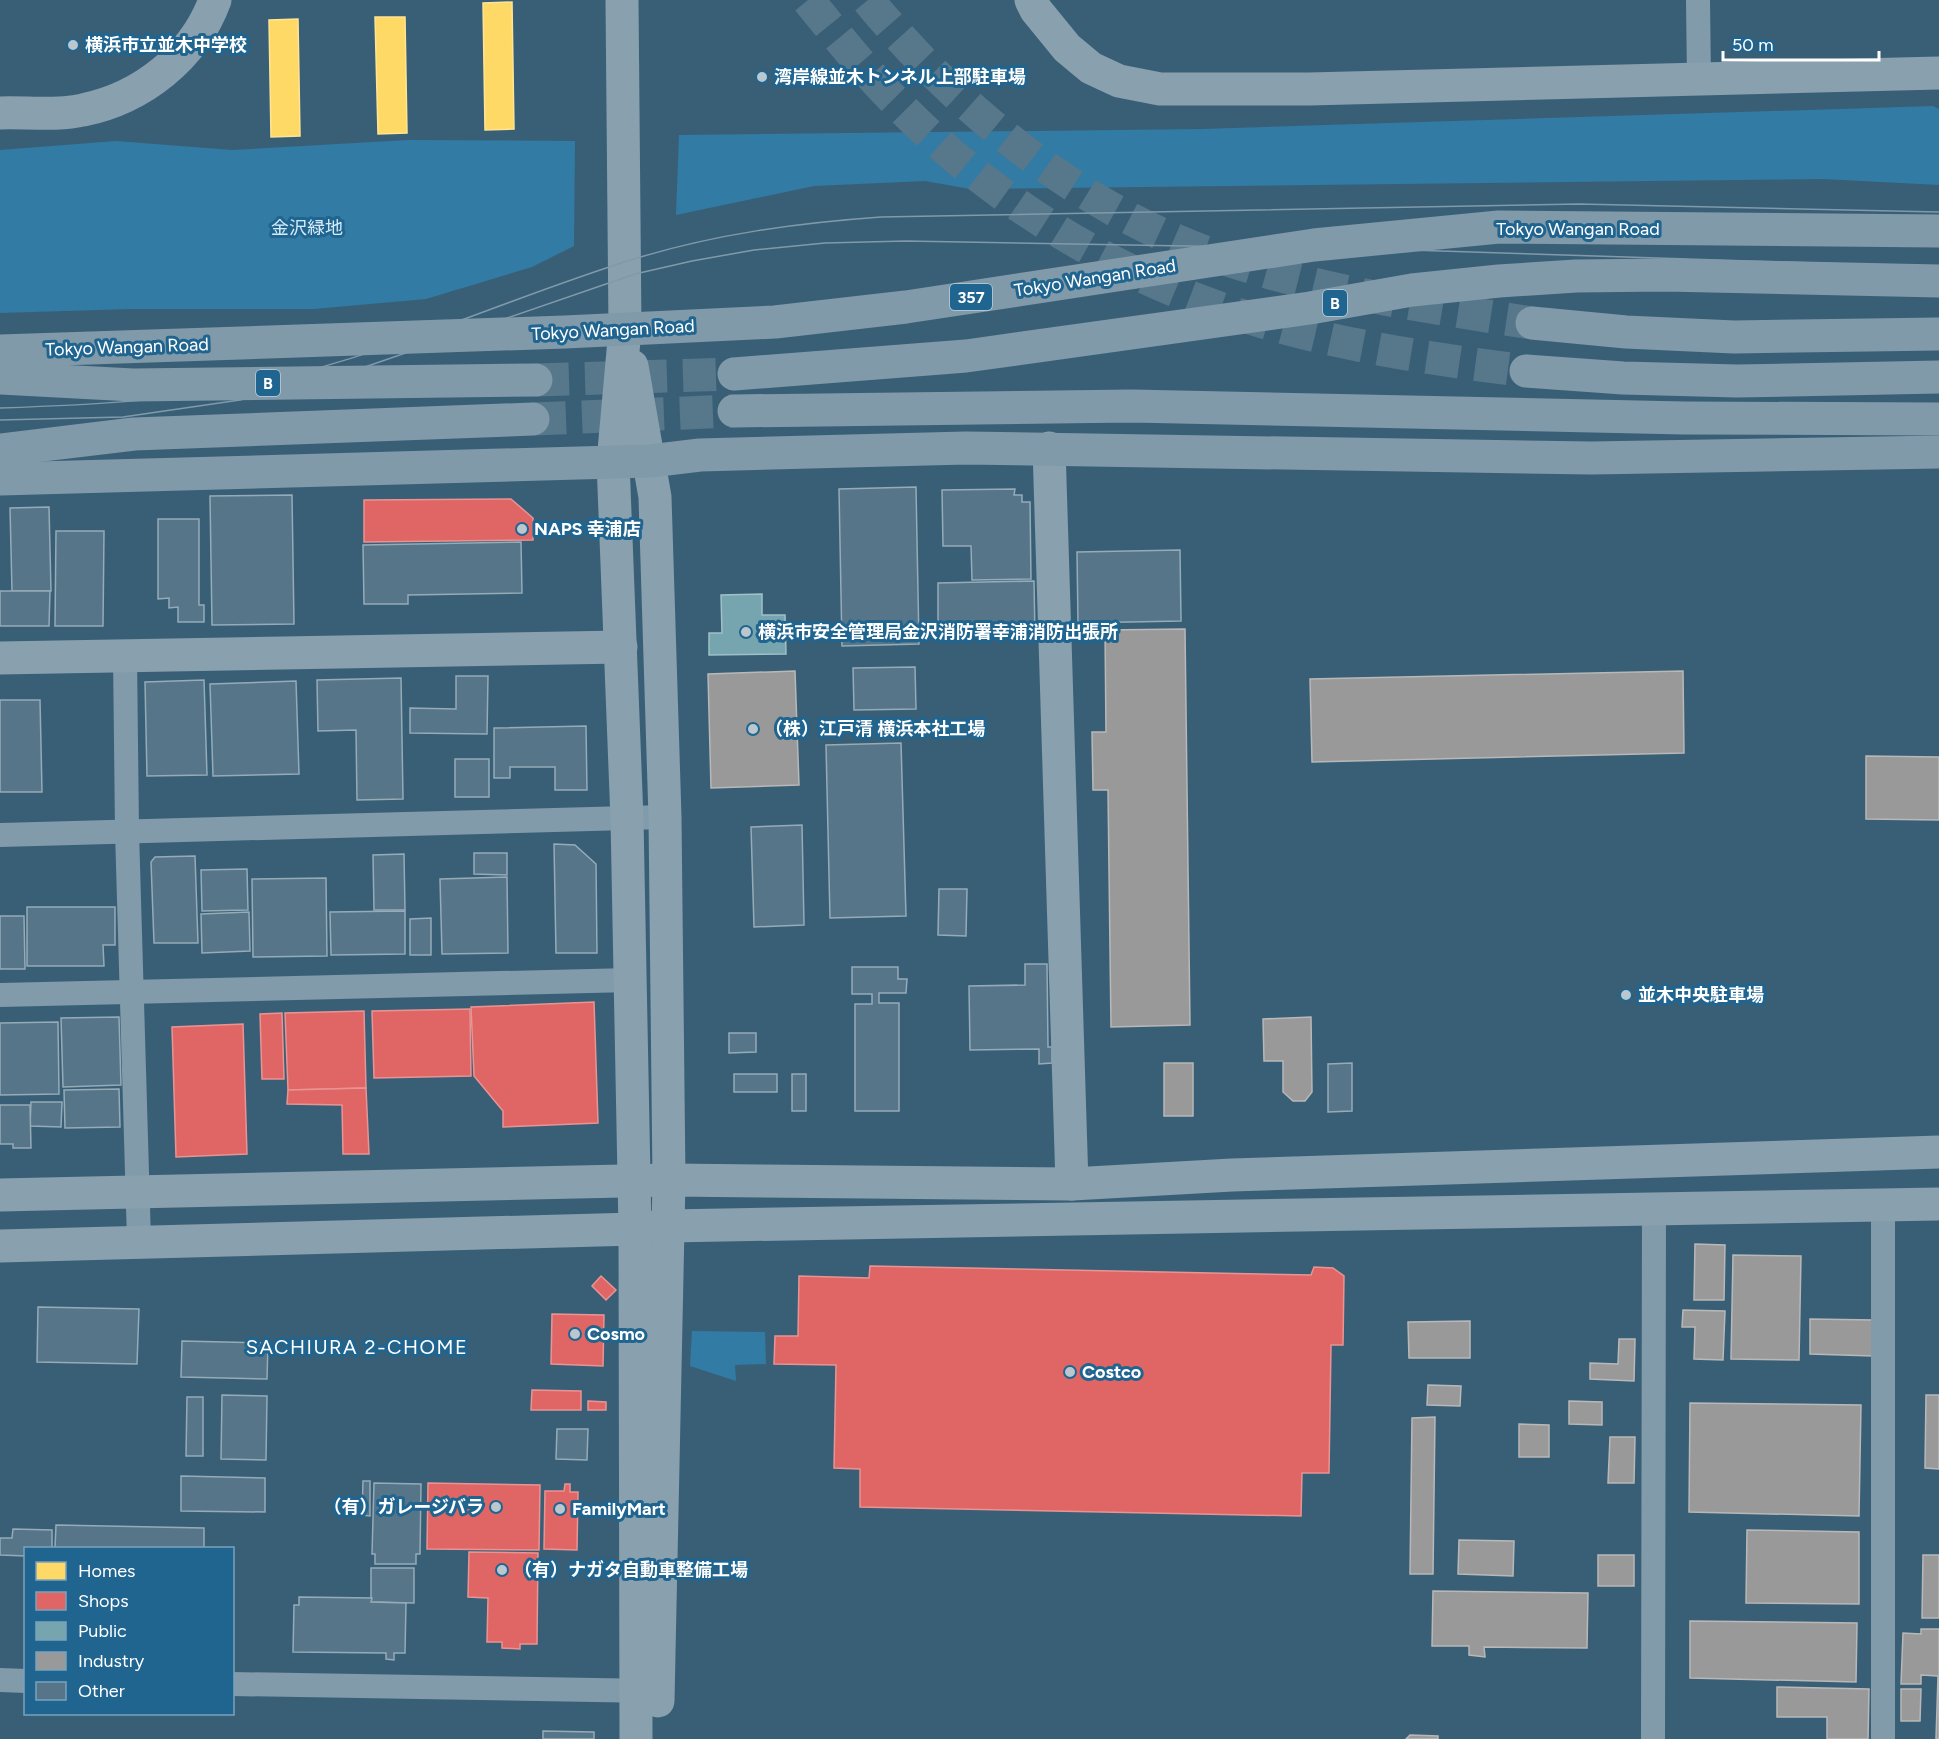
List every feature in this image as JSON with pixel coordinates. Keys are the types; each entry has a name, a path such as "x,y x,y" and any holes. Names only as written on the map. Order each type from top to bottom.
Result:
{"highway":[{"name":"Tokyo Wangan Road","path":"0,351 625,329 844,315 1314,245 1437,231 1499,228 1939,231"},
{"name":"B","path":"734,374 966,356 1310,308 1412,290 1510,281 1576,276 1665,275 1939,282"},
{"path":"1532,323 1626,332 1734,337 1939,334"},
{"path":"1526,371 1623,378 1737,381 1939,377"},
{"name":"B","path":"0,378 133,385 536,380"},
{"path":"734,411 1110,406 1672,418 1939,419"},
{"path":"0,450 135,434 533,419"},
{"path":"0,478 650,461 700,455 1049,448 1592,458 1709,458 1939,452"}],"street":[{"path":"0,113 82,111 129,96 165,72 191,43 209,16 215,0"},
{"path":"622,0 625,329 613,462 627,819 633,1181 647,1690 657,1739"},
{"path":"1031,0 1036,10 1067,48 1091,68 1119,81 1160,89 1286,90 1939,73"},
{"path":"1698,0 1699,80"},
{"path":"625,329 655,497 665,817 669,1180 647,1690 636,1739"},
{"path":"1049,448 1072,1184"},
{"path":"0,658 621,647"},
{"path":"125,655 127,831 139,1240"},
{"path":"0,835 665,817"},
{"path":"0,995 631,980"},
{"path":"0,1195 669,1180 1072,1184 1232,1174 1652,1159 1939,1152"},
{"path":"1882,1153 1883,1739"},
{"path":"1652,1159 1654,1210 1653,1739"},
{"path":"0,1246 139,1240 635,1229 668,1226 1939,1204"},
{"path":"0,1680 24,1681"},
{"path":"234,1684 647,1690"}],"green space":[{"path":"1933,106 1939,109 1939,185 1823,179 970,189 925,181 814,186 676,215 679,135 1202,129"},
{"name":"金沢緑地","path":"408,140 575,141 574,246 532,267 426,299 314,309 130,309 0,313 0,150 116,141 232,150"},
{"path":"692,1331 765,1332 766,1364 735,1365 736,1381 690,1366"}],"building: Homes":[{"path":"512,2 514,129 485,130 483,3"},
{"path":"375,17 405,17 407,133 378,134"},
{"path":"298,19 300,136 271,137 269,20"}],"building: Shops":[{"path":"511,499 533,518 533,540 364,542 364,500"},
{"path":"594,1002 598,1123 503,1127 503,1111 474,1076 471,1007"},
{"path":"470,1009 471,1076 374,1078 372,1011"},
{"path":"364,1011 366,1088 288,1090 285,1013"},
{"path":"282,1013 284,1079 262,1079 260,1014"},
{"path":"243,1024 247,1154 176,1157 172,1027"},
{"path":"366,1088 369,1154 343,1154 342,1105 287,1104 288,1090"},
{"path":"870,1266 1311,1275 1314,1267 1333,1268 1344,1276 1343,1345 1331,1345 1329,1473 1302,1473 1301,1516 860,1507 860,1469 834,1468 836,1365 774,1364 775,1336 798,1336 799,1276 869,1278"},
{"path":"601,1276 616,1290 606,1300 592,1286"},
{"path":"552,1314 604,1315 603,1366 551,1364"},
{"path":"532,1390 581,1391 581,1410 531,1410"},
{"path":"588,1401 606,1402 606,1410 588,1410"},
{"path":"428,1483 540,1485 539,1550 427,1549"},
{"path":"565,1484 570,1484 570,1492 578,1492 577,1550 544,1549 545,1491 564,1491"},
{"path":"469,1552 538,1553 537,1644 520,1644 520,1649 502,1648 502,1642 487,1642 488,1598 468,1597"}],"building: Public":[{"path":"762,594 762,615 785,615 786,654 709,655 709,633 722,633 721,595"}],"building: Industry":[{"path":"1185,629 1190,1025 1111,1027 1108,790 1093,790 1092,732 1106,732 1105,630"},
{"name":"（株）江戸清 横浜本社工場","path":"795,671 799,785 711,788 708,674"},
{"path":"1683,671 1684,753 1312,762 1310,679"},
{"path":"1866,756 1939,757 1939,820 1866,819"},
{"path":"1311,1017 1312,1092 1305,1101 1293,1101 1283,1092 1283,1061 1264,1061 1263,1019"},
{"path":"1164,1063 1193,1063 1193,1116 1164,1116"},
{"path":"1695,1244 1725,1245 1724,1300 1694,1300"},
{"path":"1733,1255 1801,1256 1799,1360 1731,1359"},
{"path":"1683,1310 1725,1311 1723,1360 1694,1359 1695,1327 1682,1327"},
{"path":"1810,1319 1874,1320 1873,1356 1810,1354"},
{"path":"1470,1321 1470,1358 1409,1358 1408,1322"},
{"path":"1619,1339 1635,1339 1634,1381 1590,1379 1590,1363 1618,1364"},
{"path":"1428,1385 1461,1386 1460,1406 1427,1405"},
{"path":"1926,1395 1939,1395 1939,1469 1925,1468"},
{"path":"1569,1401 1602,1402 1602,1425 1569,1424"},
{"path":"1690,1403 1861,1405 1859,1516 1689,1512"},
{"path":"1435,1417 1433,1574 1410,1574 1412,1418"},
{"path":"1519,1424 1549,1425 1549,1457 1519,1457"},
{"path":"1610,1437 1635,1437 1634,1483 1608,1483"},
{"path":"1747,1530 1859,1532 1859,1604 1746,1603"},
{"path":"1459,1540 1514,1541 1513,1576 1458,1574"},
{"path":"1598,1555 1634,1555 1634,1586 1598,1586"},
{"path":"1923,1555 1939,1555 1939,1618 1922,1618"},
{"path":"1433,1591 1588,1593 1587,1648 1484,1647 1485,1657 1469,1655 1469,1646 1432,1646"},
{"path":"1690,1621 1857,1623 1856,1682 1690,1678"},
{"path":"1921,1629 1939,1629 1939,1739 1936,1739 1938,1676 1921,1675 1921,1684 1901,1684 1903,1633 1921,1634"},
{"path":"1777,1687 1869,1689 1868,1739 1827,1739 1827,1717 1777,1717"},
{"path":"1901,1689 1921,1689 1920,1721 1901,1721"},
{"path":"1410,1735 1438,1736 1438,1739 1406,1739"}],"building: Other":[{"path":"916,487 919,644 842,646 839,489"},
{"path":"1015,489 1014,495 1022,495 1022,502 1030,502 1031,579 972,580 971,546 943,546 942,490"},
{"path":"292,495 294,624 212,625 210,496"},
{"path":"49,507 51,591 12,591 10,508"},
{"path":"158,519 199,519 199,605 204,605 204,622 178,622 178,607 169,608 169,598 158,599"},
{"path":"56,531 104,531 103,626 55,626"},
{"path":"521,542 522,593 408,595 408,604 364,604 363,545"},
{"path":"1180,550 1181,621 1078,623 1077,552"},
{"path":"1034,581 1035,637 938,638 938,583"},
{"path":"0,591 50,591 49,626 0,626"},
{"path":"915,667 916,709 854,710 853,668"},
{"path":"456,676 488,676 487,734 410,733 410,708 456,709"},
{"path":"401,678 403,799 357,800 356,730 318,731 317,680"},
{"path":"204,680 207,775 147,776 145,682"},
{"path":"296,681 299,774 213,776 210,684"},
{"path":"0,700 40,700 42,792 0,792"},
{"path":"586,726 587,790 555,790 555,767 510,767 510,778 494,778 494,728"},
{"path":"901,743 906,916 830,918 826,745"},
{"path":"455,759 489,759 489,797 455,797"},
{"path":"802,825 804,925 754,927 751,827"},
{"path":"554,844 575,845 596,864 597,953 556,953"},
{"path":"474,853 507,853 507,875 474,874"},
{"path":"404,854 405,910 374,910 373,855"},
{"path":"195,856 198,943 154,943 151,862 155,857"},
{"path":"247,869 248,910 202,911 201,870"},
{"path":"507,877 508,953 442,954 440,879"},
{"path":"326,878 327,956 253,957 252,879"},
{"path":"939,889 967,889 966,936 938,935"},
{"path":"27,907 115,907 115,945 103,945 104,966 27,966"},
{"path":"405,911 405,954 331,955 330,912"},
{"path":"249,912 250,951 202,953 201,914"},
{"path":"0,916 24,916 25,969 0,969"},
{"path":"431,918 431,955 410,955 410,919"},
{"path":"1025,964 1047,964 1048,1047 1052,1047 1052,1063 1039,1064 1039,1049 970,1050 969,986 1025,985"},
{"path":"852,967 898,967 898,979 907,979 906,993 879,993 879,1003 899,1003 899,1111 855,1111 855,1004 872,1004 872,994 852,994"},
{"path":"119,1017 121,1085 63,1087 61,1018"},
{"path":"58,1022 59,1094 0,1095 0,1023"},
{"path":"729,1033 756,1033 756,1052 729,1053"},
{"path":"1352,1063 1352,1111 1328,1112 1328,1064"},
{"path":"734,1074 777,1074 777,1092 734,1092"},
{"path":"792,1074 806,1074 806,1111 792,1111"},
{"path":"119,1089 120,1127 65,1128 64,1090"},
{"path":"31,1102 62,1102 61,1127 30,1126"},
{"path":"0,1105 30,1105 31,1148 13,1148 13,1144 0,1144"},
{"path":"38,1307 139,1309 137,1364 37,1362"},
{"path":"182,1341 268,1343 267,1379 181,1377"},
{"path":"222,1395 267,1396 266,1460 221,1459"},
{"path":"187,1397 203,1397 203,1456 186,1456"},
{"path":"557,1429 588,1429 587,1460 556,1459"},
{"path":"181,1476 265,1478 265,1512 181,1511"},
{"path":"363,1481 370,1481 370,1516 362,1515"},
{"path":"374,1483 421,1484 420,1554 416,1554 416,1564 375,1564 375,1554 372,1554"},
{"path":"56,1525 204,1528 204,1547 55,1547"},
{"path":"13,1529 52,1530 52,1547 24,1547 24,1556 0,1555 0,1538 12,1538"},
{"path":"371,1568 414,1568 414,1603 371,1602"},
{"path":"299,1597 372,1598 371,1602 406,1603 405,1653 394,1653 394,1660 386,1659 386,1653 293,1652 294,1605 299,1605"},
{"path":"543,1731 594,1732 594,1739 543,1739"}],"tunnel":[{"path":"808,0 883,88 962,163 1037,218 1118,265 1203,302 1282,327 1362,346 1526,371"},
{"path":"868,0 942,81 1028,154 1074,186 1122,214 1171,238 1222,258 1298,280 1375,297 1532,323"},
{"path":"536,380 734,374"},
{"path":"533,419 734,411"}],"tram line":[{"path":"0,408 168,398 267,381 406,340 588,274 664,250 726,236 818,223 881,217 1579,204 1939,212"},
{"path":"0,420 123,417 240,400 362,368 635,274 754,250 825,243 906,241 1409,250 1939,267"}],"place":[{"name":"横浜市立並木中学校","path":"73,45"},
{"name":"湾岸線並木トンネル上部駐車場","path":"762,77"},
{"name":"NAPS 幸浦店","path":"522,529"},
{"name":"横浜市安全管理局金沢消防署幸浦消防出張所","path":"746,632"},
{"name":"（株）江戸清 横浜本社工場","path":"753,729"},
{"name":"並木中央駐車場","path":"1626,995"},
{"name":"Cosmo","path":"575,1334"},
{"name":"Costco","path":"1070,1372"},
{"name":"（有）ガレージバラ","path":"496,1507"},
{"name":"FamilyMart","path":"560,1509"},
{"name":"（有）ナガタ自動車整備工場","path":"502,1570"}],"district":[{"name":"SACHIURA 2-CHOME","path":"357,1347"}]}
